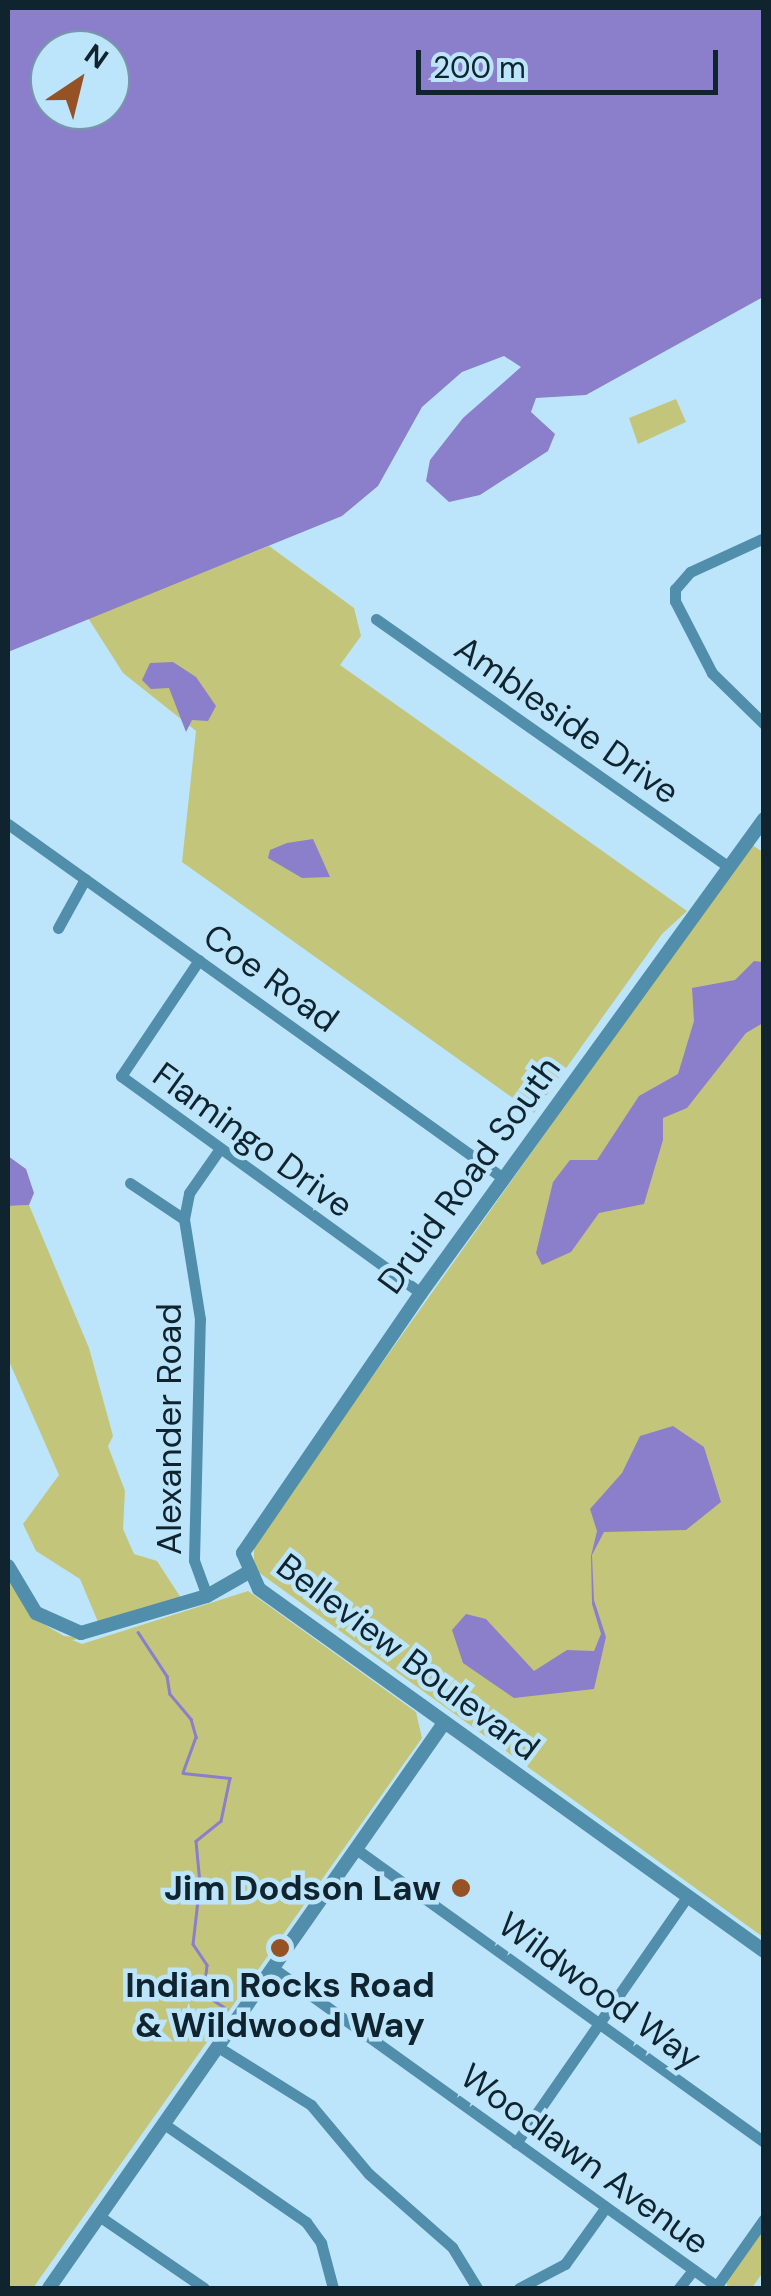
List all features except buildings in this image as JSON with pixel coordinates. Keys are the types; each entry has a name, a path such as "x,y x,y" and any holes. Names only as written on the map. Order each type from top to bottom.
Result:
{"street":[{"path":"764,538 690,572 675,589 674,601 704,661 764,724"},
{"name":"Ambleside Drive","path":"376,619 726,866"},
{"name":"Coe Road","path":"8,824 503,1178"},
{"name":"Druid Road South","path":"248,1574 243,1554 249,1538 726,866 760,828"},
{"path":"58,928 86,879"},
{"name":"Flamingo Drive","path":"199,960 121,1076 421,1294"},
{"path":"130,1183 184,1219 189,1193 218,1150"},
{"name":"Alexander Road","path":"184,1219 200,1319 194,1560 207,1596"},
{"name":"Belleview Boulevard","path":"8,1566 36,1613 67,1631 207,1596 248,1574 258,1588 764,1952"},
{"path":"49,2288 444,1723"},
{"name":"Wildwood Way","path":"356,1849 764,2142"},
{"path":"516,2143 687,1896"},
{"name":"Woodlawn Avenue","path":"273,1968 718,2288"},
{"path":"218,2046 280,2091 311,2105 370,2174 452,2246 477,2288"},
{"path":"164,2124 306,2222 321,2243 332,2288"},
{"path":"519,2288 565,2264 606,2206"},
{"path":"99,2216 204,2288"},
{"path":"718,2288 764,2219"},
{"path":"680,2288 693,2270"}],"green space":[{"path":"676,399 686,422 638,444 629,418"},
{"path":"269,546 354,608 361,636 340,665 687,911 662,934 534,1113 182,862 196,731 123,673 88,618"},
{"path":"751,844 764,853 763,1937 254,1569 254,1543"},
{"path":"29,1205 89,1348 113,1436 108,1446 125,1491 123,1529 134,1554 157,1561 181,1598 98,1622 80,1579 36,1551 23,1524 59,1475 8,1359 8,1206"},
{"path":"8,1580 33,1618 64,1636 86,1638 72,1640 82,1644 248,1591 416,1712 422,1738 33,2288 8,2288"},
{"path":"763,2227 763,2272 752,2288 728,2288 726,2282"}],"shaded area":[{"path":"8,8 763,8 763,297 586,395 536,398 531,412 555,434 548,451 480,495 449,502 426,481 430,460 463,418 521,367 504,356 462,372 422,407 378,486 342,516 8,652"},
{"path":"173,662 196,677 216,706 208,721 192,720 186,732 169,688 151,689 142,680 150,663"},
{"path":"313,839 330,877 302,878 268,858 270,850"},
{"path":"754,961 763,962 763,1023 746,1033 687,1108 663,1118 663,1140 644,1204 599,1213 571,1252 542,1265 536,1253 553,1182 570,1160 597,1160 639,1096 678,1074 694,1021 692,988 735,980"},
{"path":"8,1156 26,1169 34,1193 29,1205 8,1206"},
{"path":"673,1426 704,1447 721,1502 686,1530 604,1532 592,1555 594,1600 606,1637 594,1689 514,1698 463,1663 452,1630 466,1614 486,1619 534,1671 567,1650 594,1651 601,1634 592,1604 591,1556 597,1531 590,1509 622,1473 640,1436"}],"waterway":[{"path":"138,1632 167,1676 170,1694 191,1719 196,1737 183,1773 230,1778 221,1821 196,1841 200,1883 193,1944 207,1965 204,1994 227,2009"}],"place":[{"name":"Jim Dodson Law","path":"461,1888"},
{"name":"Indian Rocks Road & Wildwood Way","path":"280,1948"}]}
